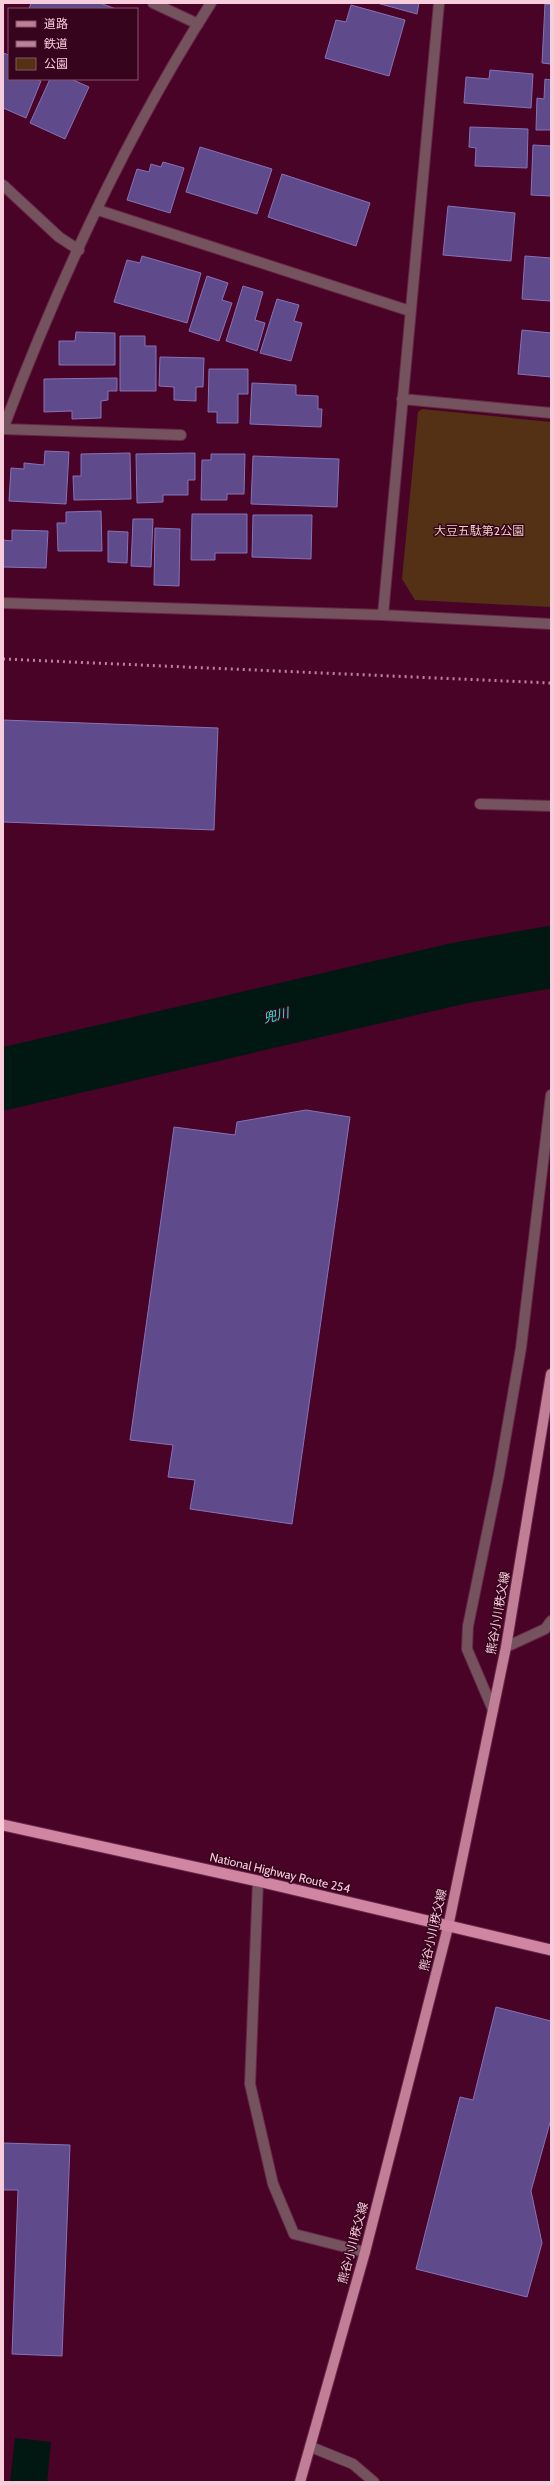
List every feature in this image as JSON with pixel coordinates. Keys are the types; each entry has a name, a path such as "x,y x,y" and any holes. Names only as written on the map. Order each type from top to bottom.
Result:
{"highway":[{"name":"National Highway Route 254","path":"3,1825 258,1881 448,1927 551,1950"}],"main road":[{"name":"熊谷小川秩父線","path":"300,2482 365,2252 448,1927 506,1647 551,1374"}],"street":[{"path":"153,3 198,24"},
{"path":"181,435 3,429 38,340 78,250 174,62 211,3"},
{"path":"383,614 439,3"},
{"path":"3,185 59,237 78,250"},
{"path":"98,210 410,311"},
{"path":"402,399 551,414"},
{"path":"3,603 383,614 551,624"},
{"path":"480,804 551,806"},
{"path":"493,1710 467,1649 468,1626 499,1475 521,1348 551,1096"},
{"path":"506,1647 545,1629 551,1621"},
{"path":"258,1881 250,2084 273,2184 294,2234 365,2252"},
{"path":"311,2447 353,2464 374,2482"}],"green space":[{"name":"大豆五駄第2公園","path":"422,409 551,422 551,607 415,600 402,579 418,412"}],"shaded area":[{"path":"15,2438 51,2442 47,2482 10,2482"}],"building":[{"path":"31,3 100,3 113,8 29,8"},
{"path":"377,3 419,3 417,14"},
{"path":"545,4 551,4 551,64 542,63"},
{"path":"351,5 405,20 389,76 325,58 336,20 346,22"},
{"path":"3,53 8,55 8,80 41,81 26,118 3,108"},
{"path":"490,70 533,74 531,108 464,103 466,77 489,79"},
{"path":"545,79 551,80 551,130 536,130 537,98 544,99"},
{"path":"50,80 73,80 89,87 65,139 30,123"},
{"path":"470,127 528,129 527,168 475,166 476,148 469,147"},
{"path":"533,145 551,146 551,196 531,195"},
{"path":"200,147 272,169 257,214 186,192"},
{"path":"163,162 184,168 170,213 127,200 137,169 149,172 151,164 161,167"},
{"path":"282,174 370,203 356,246 268,217"},
{"path":"448,206 515,213 511,261 443,255"},
{"path":"142,256 201,273 187,323 114,302 127,260 140,263"},
{"path":"525,256 551,258 551,301 522,299"},
{"path":"207,276 228,283 222,300 232,303 219,341 189,331"},
{"path":"243,286 263,292 255,320 265,323 257,351 226,341"},
{"path":"277,299 299,305 294,321 302,323 291,361 260,353"},
{"path":"522,330 551,333 551,377 518,374"},
{"path":"76,332 115,333 115,365 59,365 59,341 75,341"},
{"path":"120,336 145,336 145,346 156,346 156,391 120,391"},
{"path":"160,357 204,358 203,387 196,387 196,401 174,400 174,387 159,386"},
{"path":"209,369 248,369 248,394 238,394 238,423 217,423 217,412 208,412"},
{"path":"117,378 117,391 108,391 108,400 101,401 101,418 72,419 72,411 44,412 44,379"},
{"path":"252,383 296,385 296,395 318,396 318,409 322,409 321,427 250,424"},
{"path":"45,451 69,452 66,504 9,501 11,468 24,469 24,463 44,465"},
{"path":"130,453 131,499 74,500 73,476 81,476 81,454"},
{"path":"195,453 195,480 188,480 188,495 163,495 163,502 137,503 136,454"},
{"path":"211,454 245,454 244,494 227,494 227,500 201,500 202,460 211,460"},
{"path":"253,456 339,459 337,507 251,504"},
{"path":"101,511 102,551 58,551 57,523 66,523 66,512"},
{"path":"192,514 247,514 247,553 215,553 215,560 191,560"},
{"path":"253,515 312,515 311,559 252,557"},
{"path":"133,519 153,519 151,567 131,566"},
{"path":"155,528 180,529 179,586 154,585"},
{"path":"12,530 48,531 46,568 3,567 3,540 12,541"},
{"path":"108,531 128,532 127,563 108,562"},
{"path":"3,720 218,728 214,830 3,822"},
{"path":"306,1110 350,1117 292,1524 190,1509 195,1480 168,1477 173,1445 130,1440 174,1127 235,1135 237,1122"},
{"path":"496,2007 551,2021 551,2119 531,2191 542,2243 527,2297 416,2269 460,2097 473,2100"},
{"path":"3,2143 70,2145 62,2356 12,2354 18,2190 3,2190"}],"waterway":[{"name":"兜川","path":"3,1079 460,973 551,957"}],"railway":[{"path":"3,659 551,683"}]}
